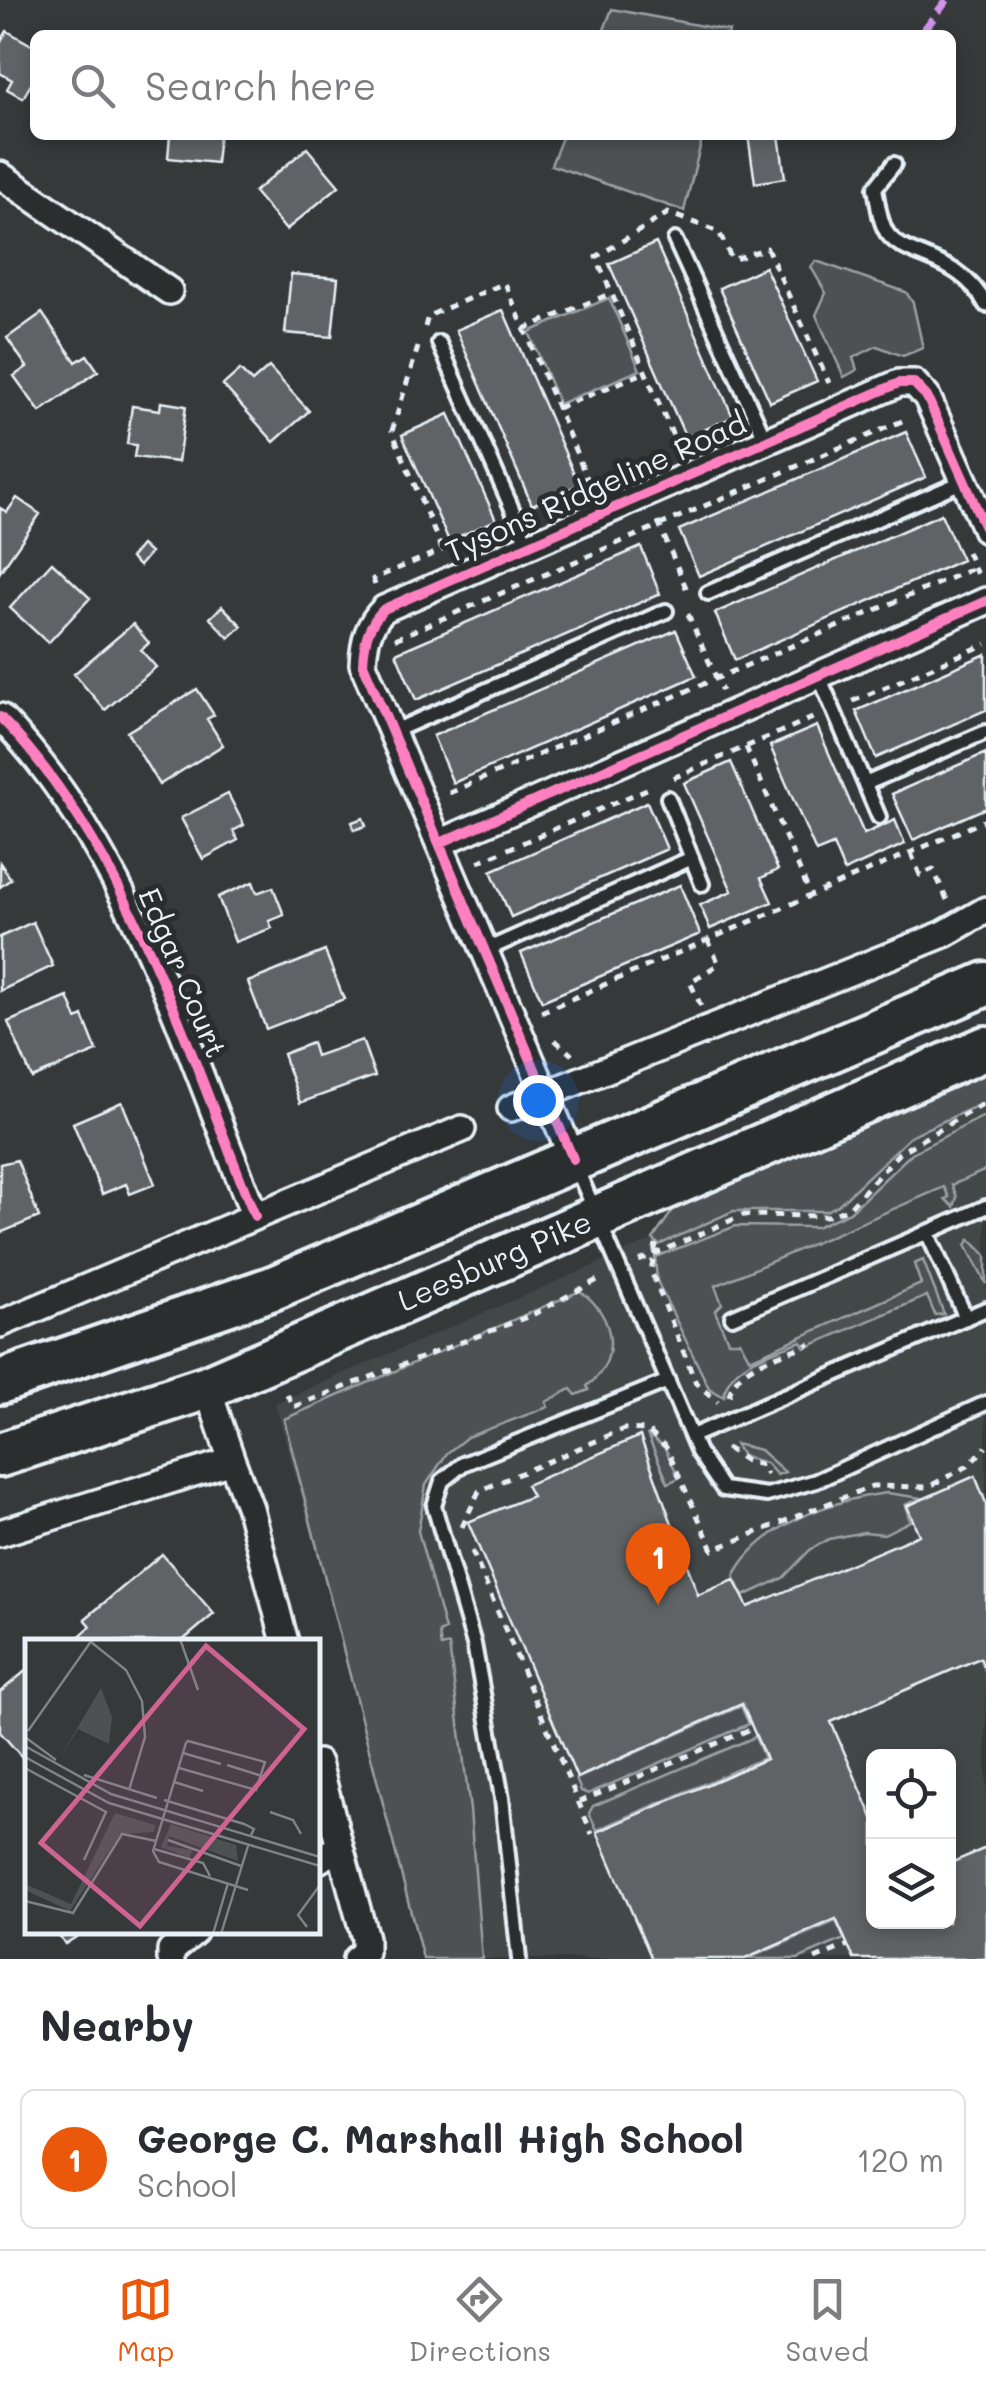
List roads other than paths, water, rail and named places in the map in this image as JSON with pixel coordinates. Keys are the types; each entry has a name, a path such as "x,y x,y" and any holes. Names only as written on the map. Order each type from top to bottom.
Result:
{"main road":[{"name":"Leesburg Pike","path":"0,1382 273,1288 986,984"},
{"name":"Leesburg Pike","path":"0,1455 208,1388 986,1048"}],"street":[{"path":"0,176 168,290"},
{"name":"Tysons Ridgeline Road","path":"392,732 363,664 364,639 384,609 900,383 914,383 927,397 953,486 986,530"},
{"path":"440,843 818,676 983,591"},
{"name":"Edgar Court","path":"0,717 46,770 87,828 128,906 255,1216"},
{"path":"392,732 548,1092 573,1159"},
{"path":"512,1108 944,934 986,910"},
{"path":"0,1324 462,1129"},
{"path":"208,1388 250,1508 284,1639"},
{"path":"0,1534 232,1461"},
{"path":"320,1780 329,1853 365,1938 365,1952 356,1959"},
{"path":"171,1959 171,1951 192,1934"}],"lane":[{"path":"894,164 874,188 882,224 890,238 963,275 986,305"},
{"path":"675,240 766,441"},
{"path":"439,343 528,545"},
{"path":"708,593 953,486"},
{"path":"392,732 666,611"},
{"path":"818,676 878,817"},
{"path":"864,784 986,732"},
{"path":"668,798 702,884"},
{"path":"486,950 692,858"},
{"path":"573,1159 692,1436 723,1490 768,1495 816,1480 986,1403"},
{"path":"732,1318 986,1206"},
{"path":"927,1232 966,1318"},
{"path":"692,1436 986,1309"},
{"path":"518,1959 502,1798 478,1663 434,1506 442,1481 463,1464 668,1381"}],"place":[{"name":"George C. Marshall High School","path":"658,1605"}]}
